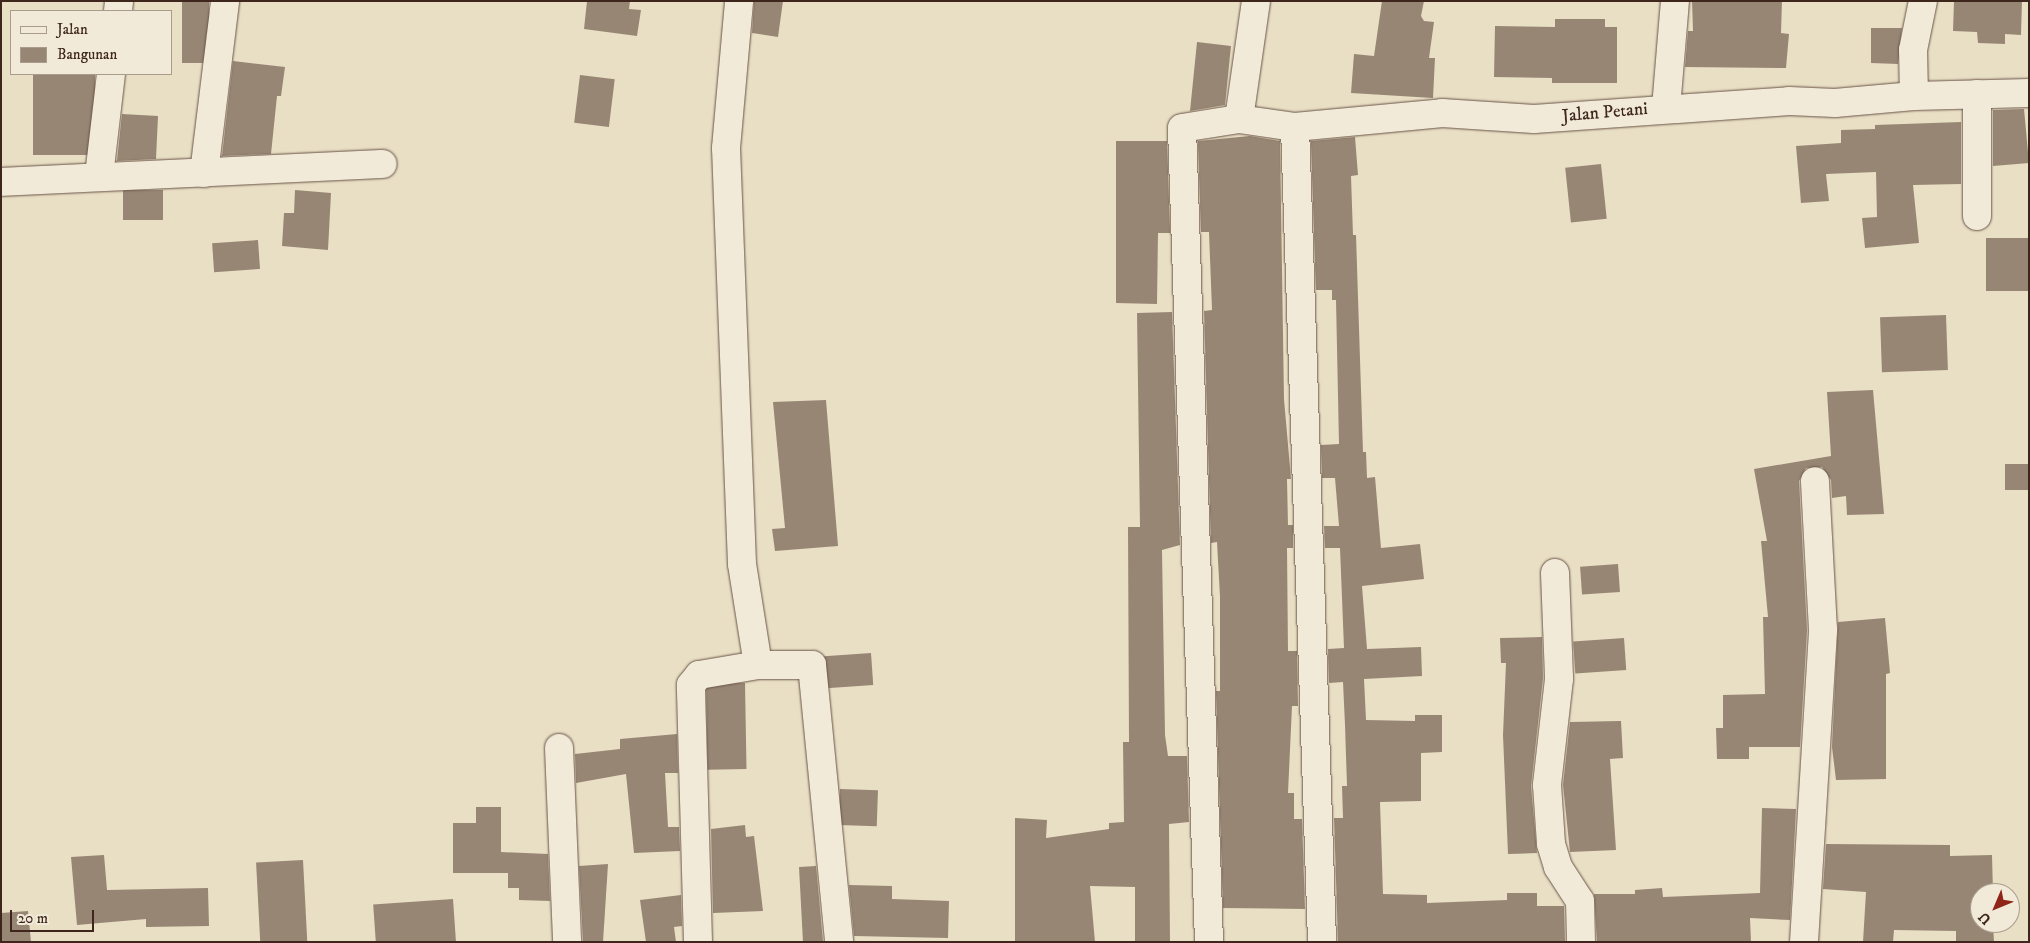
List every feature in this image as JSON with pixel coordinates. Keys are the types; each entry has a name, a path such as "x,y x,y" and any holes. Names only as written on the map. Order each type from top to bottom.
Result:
{"street":[{"path":"204,173 225,1"},
{"path":"739,1 726,148 742,564 758,665"},
{"path":"1239,119 1256,1"},
{"path":"1666,108 1675,1"},
{"path":"1914,96 1913,50 1923,1"},
{"path":"99,176 111,75"},
{"name":"Jalan Petani","path":"1209,942 1182,128 1239,119 1295,127 1442,114 1534,119 1666,108 1789,101 1835,103 1914,96 2029,93"},
{"path":"1977,94 1977,216"},
{"path":"1295,127 1322,942"},
{"path":"1,182 383,164"},
{"path":"1804,942 1823,630 1816,480"},
{"path":"1555,573 1559,679 1547,785 1551,844 1558,867 1580,901 1581,942"},
{"path":"698,942 692,680 699,676 758,665 812,665 839,942"},
{"path":"559,748 567,942"}],"building":[{"path":"182,1 209,1 209,63 182,63"},
{"path":"587,1 630,1 629,9 641,10 637,36 584,29"},
{"path":"754,1 783,1 778,37 752,33"},
{"path":"1382,1 1424,1 1421,16 1424,21 1434,22 1429,58 1435,58 1433,98 1351,93 1354,54 1374,56"},
{"path":"1692,1 1782,1 1781,33 1789,34 1786,68 1685,67 1688,31 1693,31"},
{"path":"1954,1 2022,1 2021,35 2005,34 2005,44 1978,43 1977,32 1953,31"},
{"path":"1555,19 1605,19 1605,27 1617,27 1617,83 1552,83 1552,78 1494,77 1495,26 1555,27"},
{"path":"1871,28 1902,28 1898,64 1871,63"},
{"path":"1197,42 1231,46 1225,105 1190,111"},
{"path":"233,61 285,67 281,96 277,96 271,154 222,156"},
{"path":"33,75 95,75 95,155 33,155"},
{"path":"580,75 615,79 609,127 574,123"},
{"path":"2024,109 2029,163 1993,166 1993,110"},
{"path":"122,114 158,116 156,159 117,161"},
{"path":"1961,122 1961,184 1913,185 1919,243 1865,248 1862,218 1877,217 1876,172 1826,174 1829,201 1801,203 1796,146 1841,143 1841,130 1875,129 1875,125"},
{"path":"1250,136 1280,141 1284,399 1291,479 1287,479 1288,525 1293,525 1293,548 1287,548 1288,651 1297,651 1298,706 1292,706 1288,793 1294,793 1294,819 1302,819 1305,909 1223,908 1216,691 1220,691 1220,597 1217,542 1211,543 1204,311 1212,310 1209,232 1201,232 1198,141"},
{"path":"1355,137 1358,175 1351,176 1353,235 1356,235 1363,452 1366,452 1367,478 1375,477 1381,548 1420,544 1424,579 1362,586 1367,649 1421,647 1422,676 1364,679 1366,720 1415,721 1415,715 1442,715 1442,752 1421,753 1421,801 1380,802 1383,894 1427,895 1427,903 1507,900 1507,893 1537,893 1537,906 1564,906 1565,942 1338,942 1334,818 1343,818 1342,786 1347,786 1345,725 1343,682 1329,683 1328,649 1344,648 1340,548 1325,548 1324,526 1339,526 1335,478 1322,478 1321,445 1339,444 1336,300 1332,300 1332,290 1316,290 1311,141"},
{"path":"1116,141 1167,141 1170,233 1158,233 1157,304 1116,303"},
{"path":"1601,164 1607,219 1571,222 1565,168"},
{"path":"123,190 163,190 163,220 123,220"},
{"path":"295,190 331,193 328,250 282,246 284,213 294,213"},
{"path":"1986,238 2029,238 2029,291 1986,291"},
{"path":"258,240 260,269 214,272 212,243"},
{"path":"1172,312 1180,545 1162,550 1165,735 1168,756 1187,756 1189,822 1169,824 1170,942 1135,942 1135,887 1090,886 1095,942 1015,942 1015,818 1047,820 1046,838 1109,829 1109,823 1124,822 1123,742 1129,742 1128,527 1140,527 1137,313"},
{"path":"1946,315 1948,370 1882,372 1880,317"},
{"path":"1873,390 1884,514 1847,515 1846,496 1832,498 1831,480 1822,467 1806,468 1799,481 1807,630 1800,747 1749,747 1749,759 1717,759 1716,728 1723,728 1723,695 1765,694 1763,617 1768,617 1761,541 1767,541 1754,469 1831,456 1827,392"},
{"path":"826,400 838,546 775,551 772,529 785,528 773,402"},
{"path":"2005,464 2029,464 2029,490 2005,490"},
{"path":"1618,564 1620,592 1582,595 1580,567"},
{"path":"1885,618 1890,673 1886,674 1886,779 1836,780 1832,747 1838,622"},
{"path":"1542,637 1543,678 1531,786 1537,853 1508,854 1503,735 1506,663 1501,663 1500,638"},
{"path":"1624,638 1626,670 1575,673 1573,642"},
{"path":"871,653 873,685 826,688 824,656"},
{"path":"745,683 747,769 708,770 706,684"},
{"path":"1621,721 1623,758 1610,759 1616,850 1570,852 1563,785 1570,722"},
{"path":"677,734 678,773 665,773 668,827 679,827 680,851 634,853 626,774 576,783 575,754 620,749 620,739"},
{"path":"840,789 878,790 877,826 839,825"},
{"path":"476,807 501,807 501,852 548,854 550,901 519,900 519,888 508,888 508,873 453,873 453,823 476,823"},
{"path":"1762,808 1796,809 1790,920 1750,918 1751,942 1597,942 1594,894 1635,894 1635,890 1662,888 1663,897 1760,893"},
{"path":"745,825 746,837 754,836 763,911 713,913 711,829"},
{"path":"1826,844 1950,845 1950,856 1992,855 1993,883 1970,883 1970,933 1994,933 1994,942 1956,942 1956,931 1894,930 1893,942 1863,942 1866,892 1823,889"},
{"path":"104,855 107,890 208,888 209,926 146,927 146,919 77,925 71,857"},
{"path":"303,860 307,942 260,942 256,862"},
{"path":"608,864 603,942 583,942 579,866"},
{"path":"816,866 823,942 803,942 799,867"},
{"path":"849,885 892,886 892,899 949,901 948,938 854,936"},
{"path":"681,895 682,926 674,927 676,942 646,942 640,900"},
{"path":"453,899 456,942 376,942 373,905"},
{"path":"28,911 31,942 1,942 1,913"}]}
